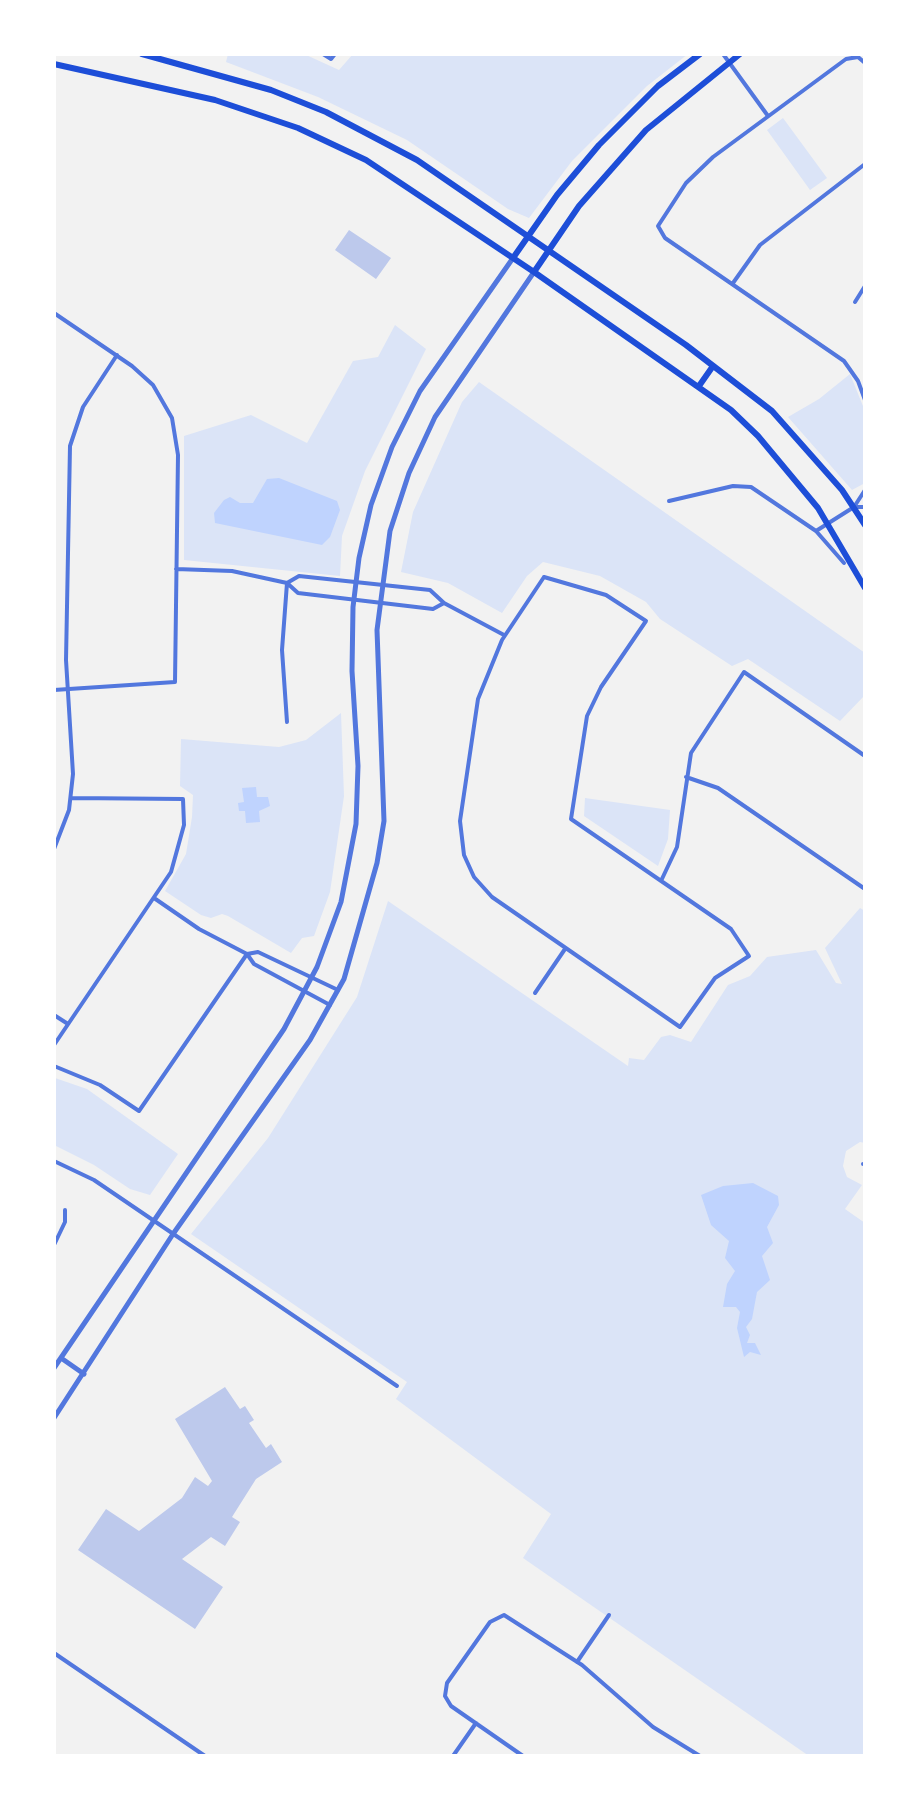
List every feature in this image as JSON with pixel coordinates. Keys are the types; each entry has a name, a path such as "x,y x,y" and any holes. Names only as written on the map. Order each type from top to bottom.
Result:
{"main road":[{"path":"142,54 232,77 326,112 417,160 549,250 772,411 854,507 865,525"},
{"path":"513,258 599,145 658,86 700,54"},
{"path":"534,272 579,206 646,130 740,54"},
{"path":"54,64 215,100 298,128 366,160 699,386 758,436 828,522 865,588"},
{"path":"699,386 713,366"}],"street":[{"path":"323,54 333,56"},
{"path":"723,54 768,116"},
{"path":"865,63 855,57 846,59 713,157 686,183 658,226 665,238 844,361 858,381 865,400"},
{"path":"733,283 760,245 865,164"},
{"path":"54,1368 284,1029 312,978 341,902 356,824 358,766 351,651 353,598 371,505 401,428 431,373 513,258"},
{"path":"54,1418 173,1234 310,1040 338,990 377,863 384,821 385,766 377,655 379,601 396,512 425,436 456,382 534,272"},
{"path":"855,302 865,286"},
{"path":"54,313 117,355 157,390 175,427 178,455 175,682 54,690"},
{"path":"54,849 71,798 67,689 70,446 83,407 117,355"},
{"path":"669,501 744,485 766,495 816,531 844,563"},
{"path":"816,531 854,507 865,490"},
{"path":"854,507 865,507"},
{"path":"176,569 224,570 287,583 298,593 433,609 444,603"},
{"path":"287,583 299,576 430,590 444,603 505,635"},
{"path":"544,577 606,595 646,621 601,687 587,716 571,819 731,929 749,956 715,978 680,1027 487,892 471,871 462,848 460,821 473,723 484,679 505,635 544,577"},
{"path":"287,583 282,650 287,722"},
{"path":"661,881 677,847 686,777 696,741 744,672 865,756"},
{"path":"686,777 718,788 865,889"},
{"path":"54,1045 154,898 179,854 184,825 183,799 71,798"},
{"path":"154,898 199,929 247,954 254,964 306,989 330,1005"},
{"path":"535,993 566,948"},
{"path":"54,1066 100,1085 139,1111 247,954 258,952 338,990"},
{"path":"54,1015 68,1024"},
{"path":"54,1161 87,1175 397,1386"},
{"path":"54,1245 65,1222 65,1210"},
{"path":"61,1358 84,1374"},
{"path":"577,1662 609,1615"},
{"path":"523,1756 451,1706 445,1696 447,1683 490,1622 499,1616 513,1618 577,1662 653,1727 700,1756"},
{"path":"54,1653 205,1756"},
{"path":"453,1756 476,1723"}],"shaded area":[{"path":"228,54 304,54 339,70 353,54 688,54 647,86 572,161 529,218 508,209 407,140 318,97 226,62"},
{"path":"783,118 827,178 810,190 767,130"},
{"path":"395,325 426,349 365,471 342,536 340,576 184,560 184,436 251,415 307,443 353,361 378,357"},
{"path":"850,374 865,411 865,483 852,490 788,417 819,399"},
{"path":"479,382 865,653 865,695 840,721 748,659 732,666 660,619 646,602 600,576 543,562 527,576 502,613 448,583 401,572 413,512 462,402"},
{"path":"341,713 344,796 330,892 314,936 302,938 291,953 228,916 222,914 211,918 201,915 165,891 186,854 192,817 193,795 180,786 181,739 279,747 306,740"},
{"path":"585,798 670,810 668,839 658,866 584,816"},
{"path":"388,901 628,1066 629,1058 644,1060 661,1037 670,1035 691,1042 728,985 750,976 767,957 816,950 836,983 842,984 825,948 860,908 865,911 865,1143 860,1142 846,1151 843,1166 847,1177 862,1185 845,1209 865,1223 865,1756 809,1756 523,1558 551,1514 396,1399 407,1382 191,1234 268,1138 357,997"},
{"path":"55,1078 87,1089 178,1154 150,1195 130,1189 94,1165 54,1145"}],"water":[{"path":"279,478 337,501 340,510 330,537 322,545 215,523 214,513 224,500 230,497 240,503 253,503 267,479"},
{"path":"256,787 257,797 268,797 270,806 259,811 260,822 246,823 245,811 239,811 238,803 244,802 242,788"},
{"path":"753,1183 778,1196 779,1205 767,1227 773,1243 762,1256 770,1280 757,1292 752,1319 746,1327 750,1335 747,1343 755,1343 761,1355 750,1352 744,1357 737,1328 740,1312 736,1307 723,1307 727,1284 735,1271 725,1258 729,1241 711,1225 701,1195 723,1186"}],"building":[{"path":"349,230 391,258 376,279 335,250"},
{"path":"225,1387 240,1409 245,1406 254,1420 249,1423 266,1448 271,1444 282,1462 256,1479 232,1517 240,1522 225,1546 211,1537 182,1559 223,1587 195,1629 78,1550 106,1509 139,1531 182,1498 195,1477 208,1486 212,1481 175,1419"}]}
